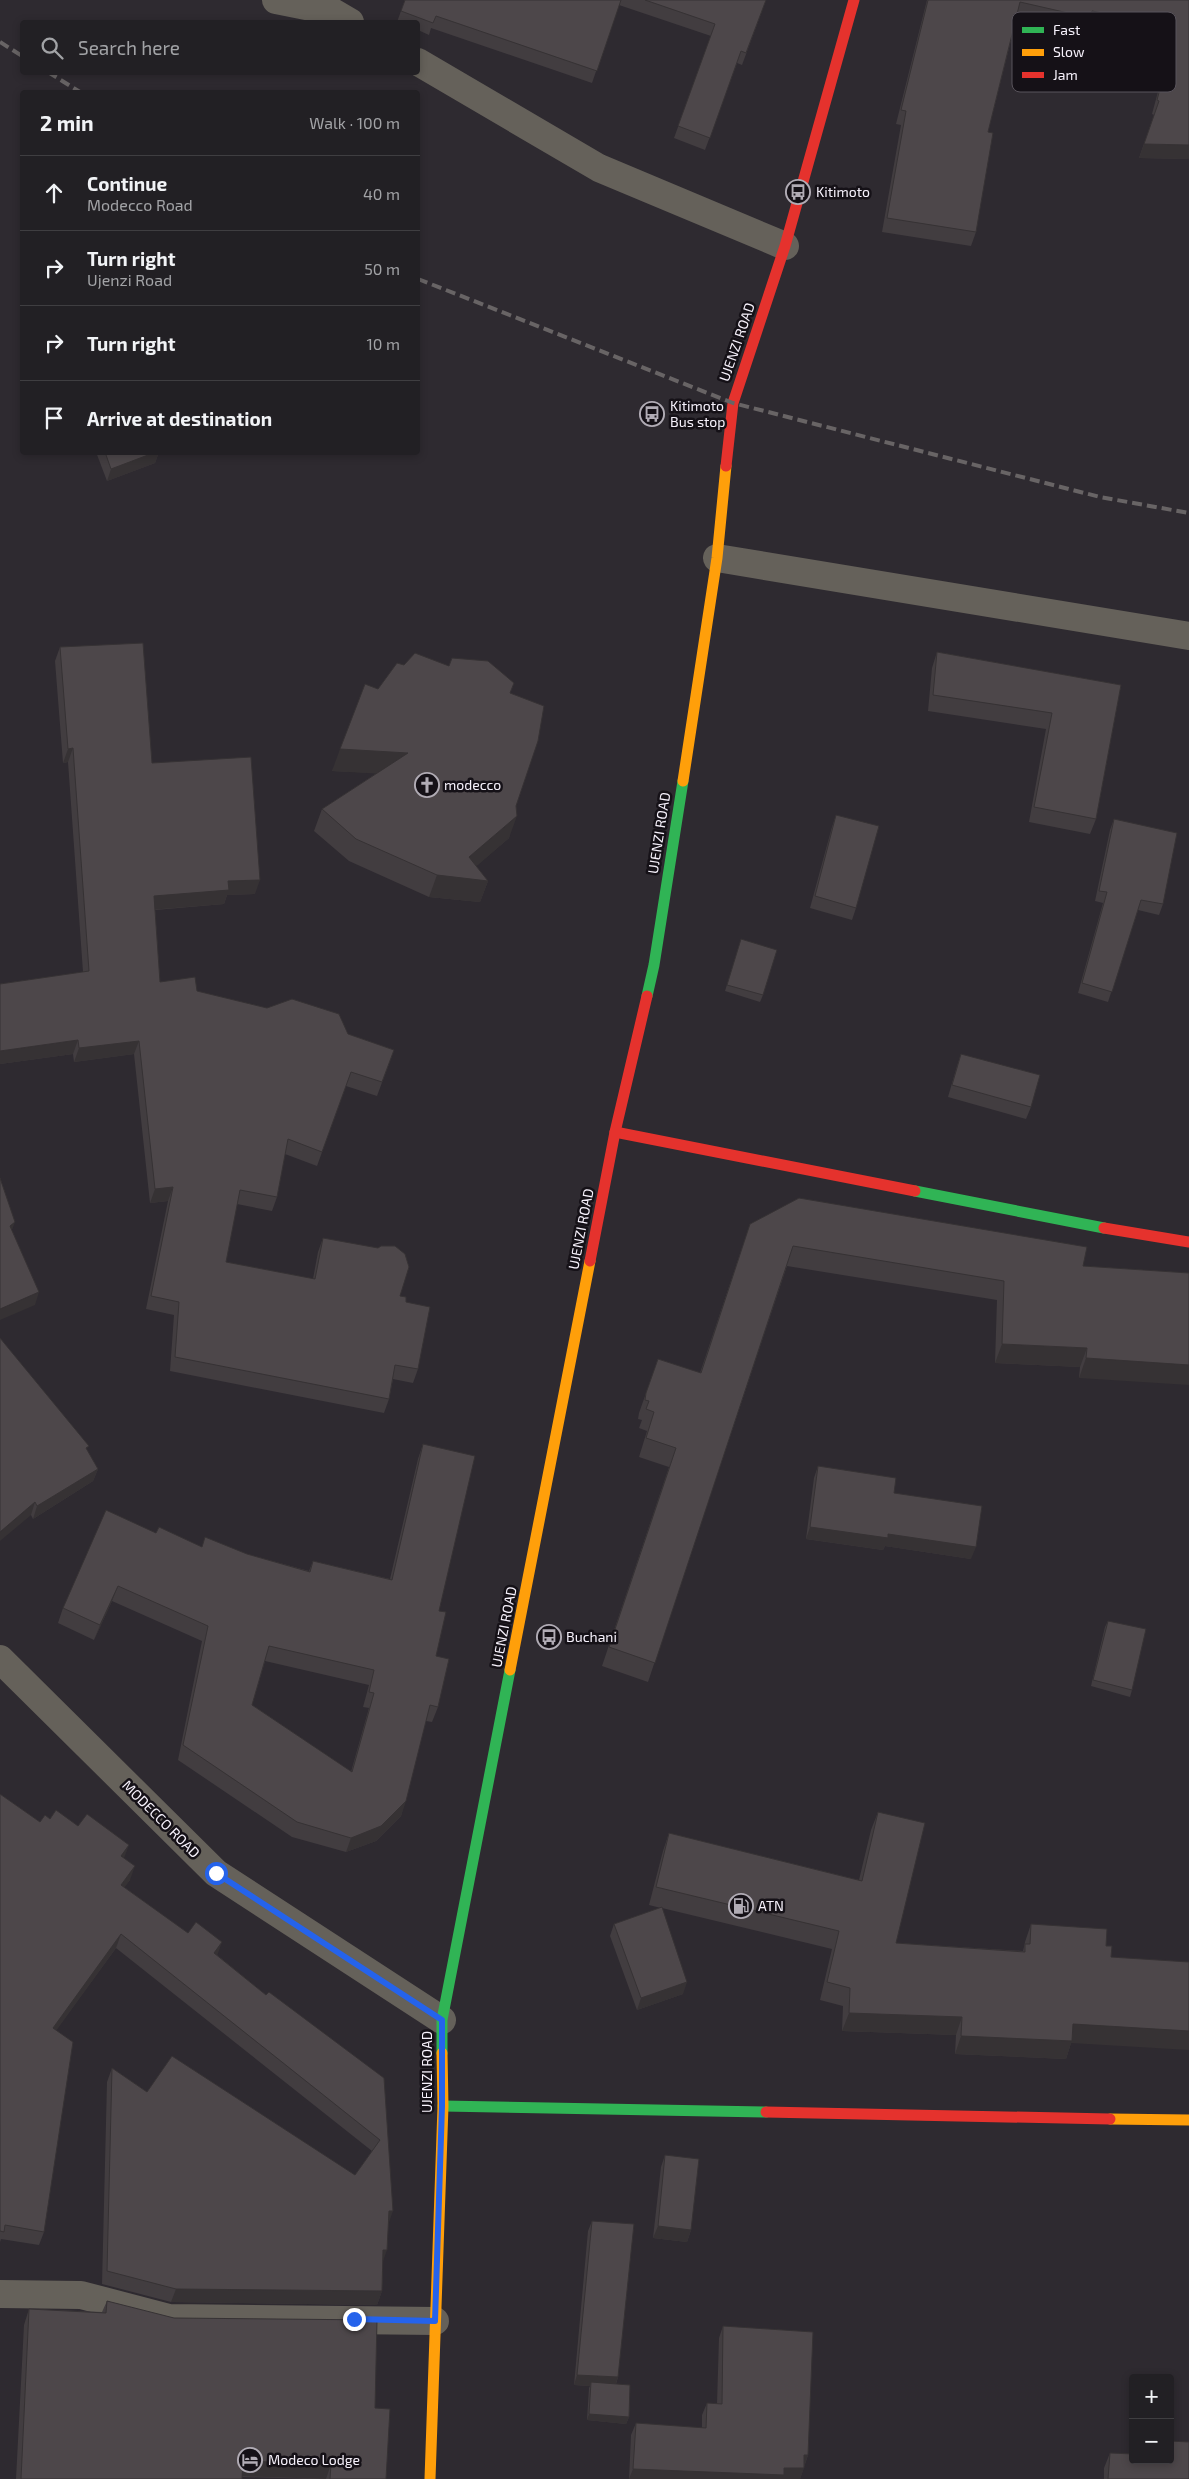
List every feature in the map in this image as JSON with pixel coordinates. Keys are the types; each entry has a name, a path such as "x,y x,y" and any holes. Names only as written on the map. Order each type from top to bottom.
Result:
{"street":[{"path":"276,0 339,11"},
{"name":"UJENZI ROAD","path":"430,2479 442,2106 442,2020 615,1132 654,965 717,558 733,403 785,246 854,0"},
{"path":"420,63 599,168 785,246"},
{"path":"717,558 1189,636"},
{"path":"615,1132 1147,1236 1189,1242"},
{"name":"MODECCO ROAD","path":"0,1659 216,1873 442,2020"},
{"path":"442,2106 1189,2120"},
{"path":"0,2294 81,2295 169,2318 435,2321"}],"building":[{"path":"405,0 621,0 597,71 436,16 433,23 401,11"},
{"path":"645,0 766,0 746,53 741,51 710,138 678,126 715,24"},
{"path":"928,0 1189,0 1189,145 1144,144 1159,101 1157,100 1159,92 1176,92 1176,12 1064,12 1020,2 1018,12 1012,12 1012,34 988,132 993,133 976,232 887,218 906,111 901,110"},
{"path":"106,455 148,455 111,469"},
{"path":"143,643 152,763 251,757 260,880 228,881 229,890 154,896 160,982 195,977 197,991 267,1008 292,999 339,1014 348,1034 394,1050 382,1082 351,1072 322,1152 288,1139 277,1197 240,1190 226,1262 315,1279 323,1238 378,1248 381,1246 395,1246 405,1254 409,1267 400,1296 406,1297 406,1302 430,1307 418,1369 395,1365 389,1399 175,1357 179,1302 151,1296 173,1187 155,1189 139,1041 79,1048 78,1040 0,1051 0,984 89,971 73,748 68,749 60,647"},
{"path":"937,652 1121,685 1096,819 1034,807 1052,713 933,695"},
{"name":"modecco","path":"415,653 449,666 452,658 488,661 514,683 510,693 544,706 538,741 516,806 517,816 469,857 488,881 437,875 356,839 322,809 408,753 340,749 365,684 378,689 397,663 404,665"},
{"path":"836,815 879,826 856,908 815,896"},
{"path":"1114,819 1177,833 1163,904 1141,900 1112,992 1082,983 1107,892 1099,891"},
{"path":"741,939 777,950 763,995 727,985"},
{"path":"961,1054 1040,1075 1031,1107 952,1085"},
{"path":"0,1178 15,1222 10,1226 39,1292 0,1309"},
{"path":"799,1198 1087,1247 1083,1266 1189,1273 1189,1365 1086,1358 1087,1348 1002,1344 1004,1281 793,1246 655,1663 609,1647 676,1448 646,1438 654,1412 646,1409 649,1401 645,1400 646,1393 658,1359 701,1373 750,1224"},
{"path":"0,1338 89,1446 86,1448 98,1469 37,1506 35,1502 0,1532"},
{"path":"423,1444 475,1456 439,1611 446,1612 436,1656 449,1659 438,1707 430,1705 406,1801 381,1826 351,1838 297,1822 183,1745 208,1626 118,1586 100,1625 63,1608 106,1510 156,1533 159,1527 202,1547 205,1537 247,1554 310,1572 313,1561 392,1580","holes":["269,1646 374,1670 369,1692 374,1693 352,1772 252,1705"]},
{"path":"818,1466 896,1478 894,1493 982,1506 976,1547 888,1534 888,1538 810,1527"},
{"path":"1108,1621 1146,1629 1132,1690 1093,1680"},
{"path":"0,1794 40,1822 45,1815 50,1819 56,1810 78,1826 87,1814 129,1845 121,1856 135,1866 121,1885 188,1933 196,1922 222,1942 214,1953 266,1995 269,1992 384,2078 393,2211 389,2211 387,2250 383,2250 382,2291 176,2289 107,2271 112,2068 147,2092 172,2056 355,2175 380,2140 121,1934 53,2028 73,2042 44,2232 5,2225 4,2232 0,2231"},
{"path":"878,1812 925,1823 896,1943 1025,1952 1025,1944 1030,1944 1031,1924 1107,1929 1106,1946 1112,1946 1111,1957 1189,1962 1189,2031 1073,2024 1072,2041 961,2036 962,2017 849,2013 850,1988 827,1982 839,1931 656,1887 669,1833 862,1881"},
{"path":"662,1907 687,1982 641,1998 614,1924"},
{"path":"665,2155 699,2159 691,2230 658,2226"},
{"path":"592,2221 634,2224 618,2377 577,2375"},
{"path":"107,2301 174,2318 377,2320 375,2408 390,2409 386,2479 330,2479 331,2464 243,2461 242,2479 21,2479 29,2309 106,2313"},
{"path":"723,2326 813,2332 808,2455 804,2455 804,2468 784,2468 784,2475 633,2469 636,2423 706,2428 707,2403 722,2404"},
{"path":"591,2382 630,2385 629,2417 589,2414"},
{"path":"1174,2441 1189,2442 1189,2479 1108,2479 1110,2453 1129,2454 1129,2464 1174,2464"}],"railway":[{"path":"0,42 20,55"},
{"path":"53,75 77,90"},
{"path":"420,280 733,403 1100,497 1189,513"}],"traffic: fast":[{"path":"647,996 654,965 683,781"},
{"path":"915,1191 1104,1228"},
{"path":"442,2053 442,2020 510,1670"},
{"path":"443,2106 766,2112"}],"traffic: slow":[{"path":"683,781 717,558 726,466"},
{"path":"510,1670 590,1261"},
{"path":"430,2479 443,2106 442,2053"},
{"path":"1110,2119 1189,2120"}],"traffic: jam":[{"path":"726,466 733,403 785,246 854,0"},
{"path":"590,1261 615,1132 647,996"},
{"path":"615,1132 915,1191"},
{"path":"1104,1228 1189,1242"},
{"path":"766,2112 1110,2119"}],"place":[{"name":"Kitimoto","path":"798,192"},
{"name":"Kitimoto Bus stop","path":"652,414"},
{"name":"modecco","path":"427,785"},
{"name":"Buchani","path":"549,1637"},
{"name":"ATN","path":"741,1906"},
{"name":"Modeco Lodge","path":"250,2460"}],"route":[{"path":"216,1873 442,2020 442,2106 435,2321 354,2319"}]}
